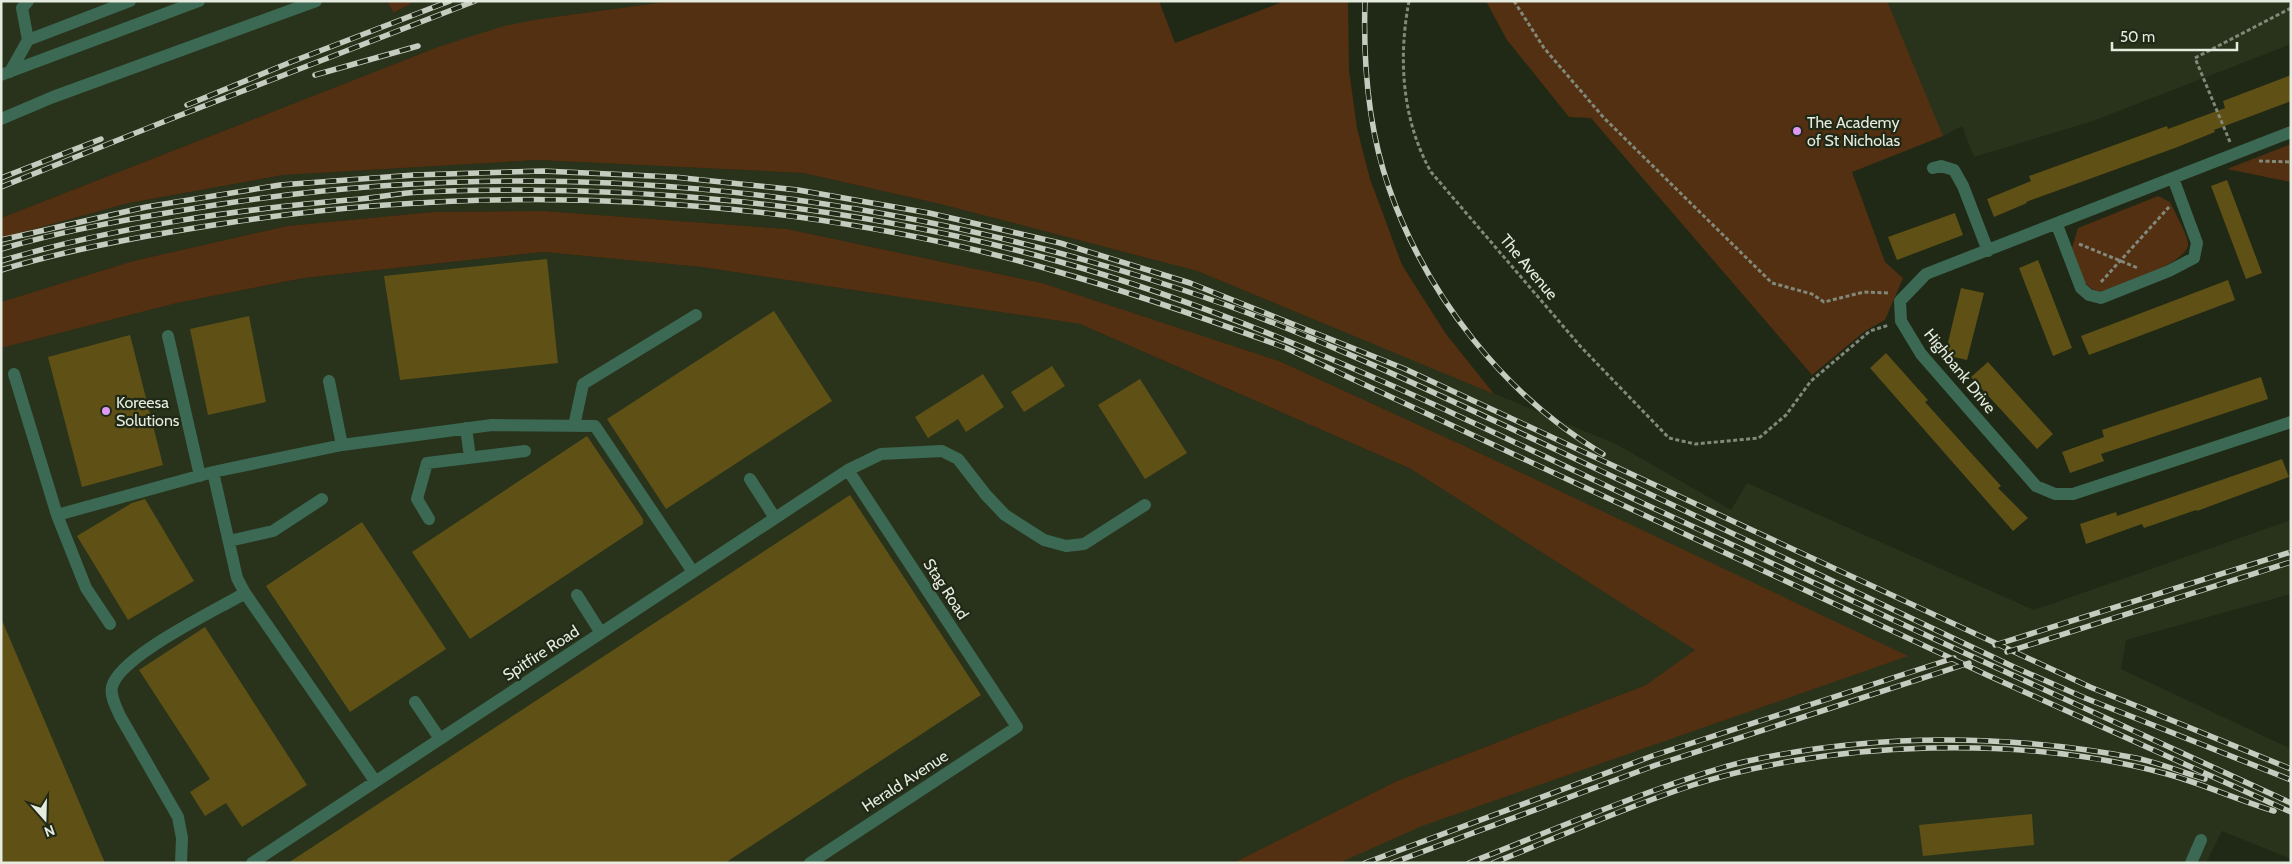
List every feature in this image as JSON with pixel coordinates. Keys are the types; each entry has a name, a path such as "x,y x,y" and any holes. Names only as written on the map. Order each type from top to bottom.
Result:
{"street":[{"path":"28,1 22,8 28,40"},
{"path":"6,73 28,40 130,1"},
{"path":"6,73 199,1"},
{"path":"1,119 62,94 316,1"},
{"path":"1901,322 1900,301 1926,274 1988,251 2059,231 2173,178 2291,132"},
{"path":"1933,168 1941,166 1954,170 1988,251"},
{"path":"2059,231 2081,288 2089,295 2100,298 2194,258 2196,243 2173,178"},
{"path":"574,426 583,384 696,315"},
{"name":"Highbank Drive","path":"1901,322 1921,354 2036,486 2055,494 2073,494 2291,422"},
{"path":"168,336 200,476"},
{"path":"14,374 57,516 86,588 110,624"},
{"path":"329,381 342,445"},
{"path":"57,516 213,472 342,445 492,425 595,426 693,572"},
{"path":"466,428 470,457"},
{"path":"429,519 417,499 427,463 525,451"},
{"name":"Spitfire Road","path":"252,863 848,470 881,454 942,451 958,458 986,495 1005,515 1044,540 1066,546 1084,544 1145,505"},
{"name":"Stag Road","path":"848,470 1016,726"},
{"path":"213,472 237,578 245,593 375,781"},
{"path":"750,479 775,518"},
{"path":"229,541 273,531 322,499"},
{"path":"181,863 182,838 178,818 120,716 113,699 112,686 120,672 137,657 176,632 245,593"},
{"path":"577,595 601,633"},
{"path":"415,702 440,739"},
{"name":"Herald Avenue","path":"810,863 1016,726"},
{"path":"2191,863 2201,840"}],"path":[{"name":"The Avenue","path":"1409,1 1405,25 1404,90 1418,150 1430,172 1581,347 1669,438 1695,444 1759,438 1786,415 1812,381 1870,331 1901,322"},
{"path":"1514,1 1544,48 1604,118 1772,283 1812,294 1824,302 1864,292 1889,292 1904,297"},
{"path":"2235,154 2195,58 2291,8"},
{"path":"2089,295 2179,196"},
{"path":"2059,231 2157,275"}],"shaded area":[{"path":"1,1 387,1 395,13 415,1 671,1 539,19 438,47 1,218"},
{"path":"387,1 415,1 394,13"},
{"path":"672,1 1159,1 1175,43 1285,1 1348,1 1349,70 1357,128 1370,179 1402,265 1446,334 1494,394 1197,271 936,203 803,173 538,160 283,175 129,203 1,238 1,218 438,47 504,26 539,19"},
{"name":"The Academy of St Nicholas","path":"1486,1 1887,1 1943,136 1852,172 1885,262 1903,278 1885,320 1865,331 1812,375 1591,118 1569,117 1507,40"},
{"name":"The Academy of St Nicholas","path":"1532,1 2291,1 2291,44 2093,121 1974,157 1962,126 1943,136 1852,172"},
{"path":"2291,144 2291,182 2227,169"},
{"path":"538,160 803,173 936,203 1197,271 1616,444 1731,510 1747,483 2034,610 2291,520 2291,594 2126,640 2121,669 2291,749 2291,859 2222,831 2206,863 1309,863 1892,650 1471,449 1279,361 1042,283 787,229 544,211 433,212 287,226 133,261 1,302 1,238 129,203 283,175"},
{"path":"2158,196 2170,202 2181,224 2188,241 2184,252 2176,260 2164,267 2136,279 2101,292 2092,289 2085,283 2072,248 2078,228"},
{"path":"544,211 787,229 1042,283 1279,361 1471,449 1908,656 1422,826 1339,863 1233,863 1397,781 1646,685 1695,650 1411,469 1080,324 701,267 543,252 304,278 177,303 1,348 1,302 133,261 287,226 433,212"},
{"path":"543,252 701,267 1080,324 1411,469 1696,650 1646,685 1397,781 1233,863 1,863 1,348 177,303 304,278"}],"building":[{"path":"2291,75 2291,101 2214,130 2215,132 2175,148 2026,202 1994,217 1987,199 2031,181 2029,176 2167,126 2168,129 2225,108 2223,101"},
{"path":"2227,180 2262,273 2246,279 2211,186"},
{"path":"1955,213 1963,235 1897,260 1888,237"},
{"path":"547,259 558,363 400,380 384,276"},
{"path":"2038,260 2072,348 2053,356 2019,268"},
{"path":"2228,280 2235,300 2089,355 2081,336"},
{"path":"1961,288 1984,293 1967,360 1945,355"},
{"path":"774,311 832,401 666,509 607,419"},
{"path":"249,316 266,402 208,415 190,329"},
{"name":"Koreesa Solutions","path":"130,335 163,465 82,487 48,357"},
{"path":"1886,353 1928,400 1925,402 2001,486 1998,488 2028,518 2013,531 1870,368"},
{"path":"1988,362 2053,434 2037,449 1971,377"},
{"path":"1052,366 1065,386 1024,412 1011,392"},
{"path":"983,374 1004,407 966,432 958,419 928,438 915,417"},
{"path":"2261,377 2268,399 2101,454 2104,461 2070,473 2062,452 2104,437 2102,430"},
{"path":"1140,379 1187,453 1145,479 1098,405"},
{"path":"587,436 643,519 643,524 470,639 412,552"},
{"path":"2282,459 2289,477 2197,511 2144,528 2142,524 2086,544 2080,524 2116,512 2117,516"},
{"path":"850,495 981,695 725,863 288,863"},
{"path":"145,499 194,581 128,620 77,536 132,503"},
{"path":"362,522 446,649 350,712 266,586"},
{"path":"1,618 105,863 1,863"},
{"path":"205,627 307,785 242,827 226,803 205,816 190,792 210,779 139,670"},
{"path":"2032,814 2034,845 1923,856 1919,825"}],"railway":[{"path":"187,105 291,62 450,1"},
{"path":"1,187 475,1"},
{"path":"1365,1 1366,72 1376,142 1389,188 1405,228 1424,267 1447,304 1502,373 1533,403 1567,430 1603,454"},
{"path":"315,75 418,46"},
{"path":"1,178 101,139"},
{"path":"1,240 146,207 280,185 414,175 543,171 674,177 798,190 929,213 1060,243 1190,283 1405,369 2090,687 2291,769"},
{"path":"1,249 131,219 209,206 332,190 455,182 578,182 701,189 823,204 944,226 1064,254 1183,290 1321,342 1544,444 2014,667 2085,698 2291,780"},
{"path":"1,261 89,238 224,214 412,193 500,190 661,195 741,202 901,225 979,241 1057,261 1134,284 1210,311 1359,371 2291,803"},
{"path":"1,270 80,249 133,239 214,225 318,211 424,203 530,200 637,202 743,211 849,225 953,245 1113,288 1286,348 1987,675 2291,812"},
{"path":"1995,645 2291,552"},
{"path":"2007,652 2291,562"},
{"path":"1365,863 1652,756 1954,658"},
{"path":"1392,863 1656,765 1969,663"},
{"path":"1469,863 1613,806 1715,770 1748,761 1844,745 1942,740 2040,744 2136,758 2205,779"},
{"path":"1493,863 1618,812 1693,785 1748,770 1807,759 1867,751 1991,748 2052,753 2111,761 2167,774 2274,811"}],"place":[{"name":"The Academy of St Nicholas","path":"1797,131"},
{"name":"Koreesa Solutions","path":"106,411"}]}
